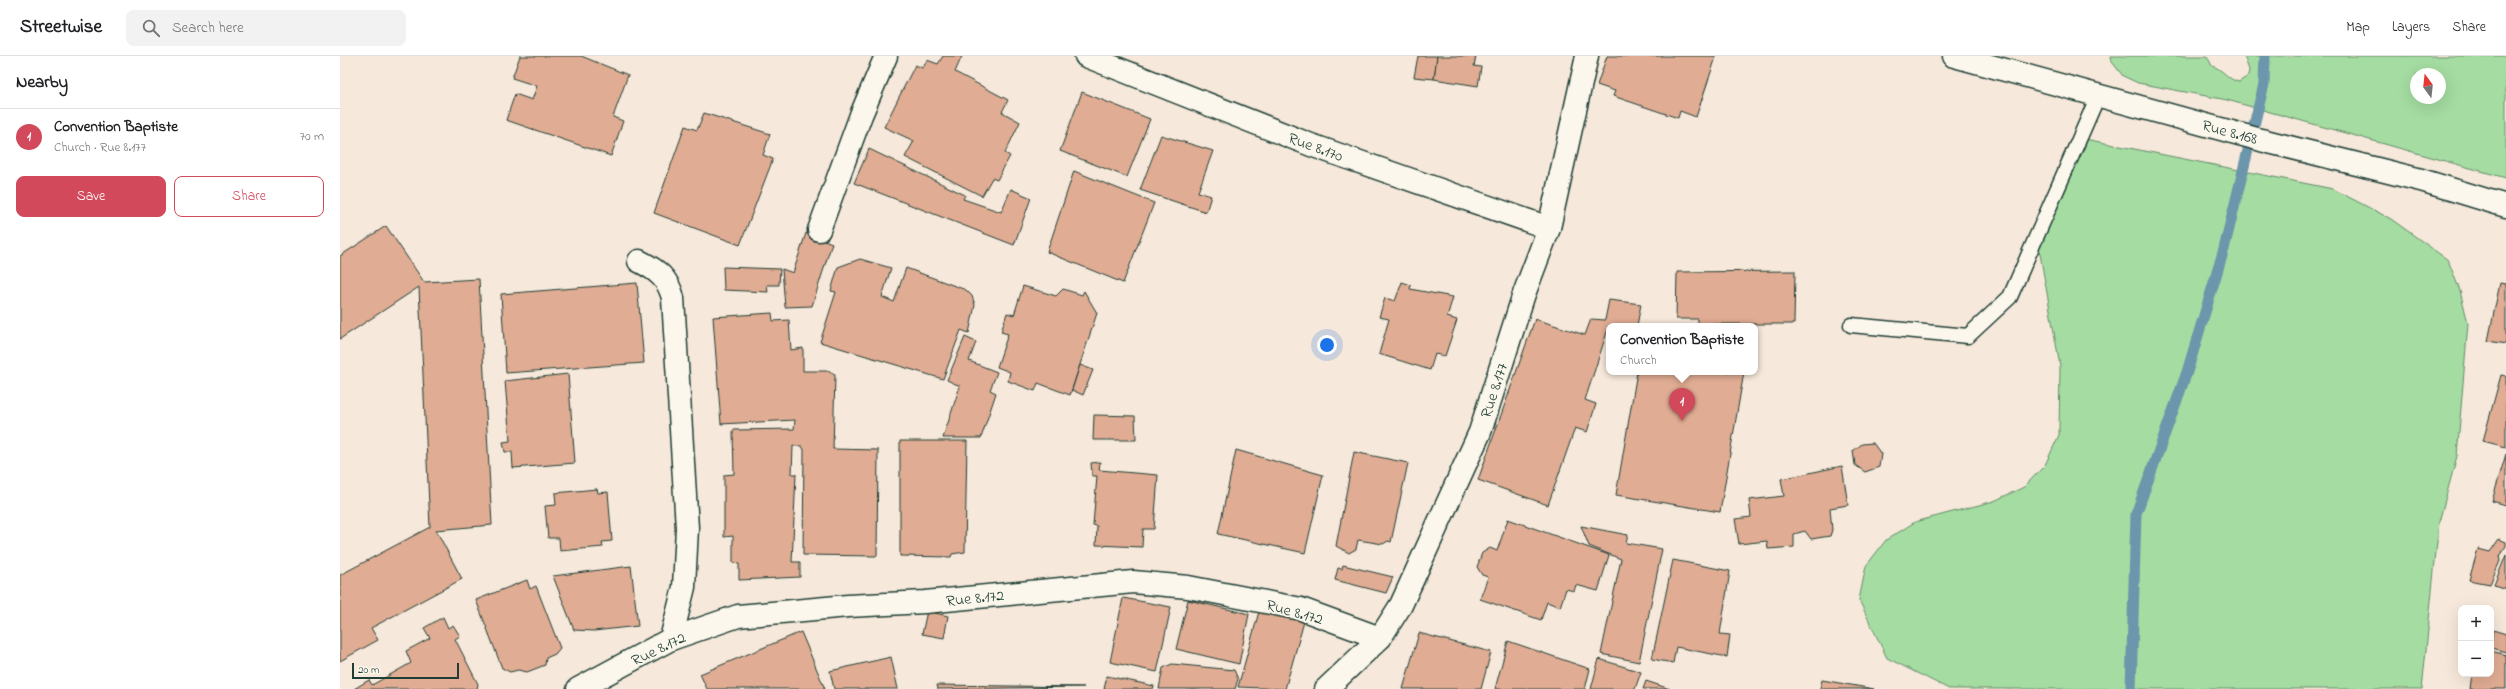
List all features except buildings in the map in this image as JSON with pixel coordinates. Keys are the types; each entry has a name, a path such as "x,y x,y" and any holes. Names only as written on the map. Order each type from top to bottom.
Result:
{"street":[{"path":"819,230 861,115 886,56"},
{"name":"Rue 8.170","path":"1086,56 1311,145 1549,228"},
{"name":"Rue 8.177","path":"1326,689 1380,638 1401,605 1480,432 1524,294 1549,228 1587,56"},
{"name":"Rue 8.168","path":"1954,56 2098,96 2421,180 2506,206"},
{"path":"639,261 657,270 670,284 673,298 686,528 684,587 671,639"},
{"name":"Rue 8.172","path":"578,689 671,639 738,616 848,606 926,602 1133,582 1188,587 1301,609 1380,638"}],"lane":[{"path":"1851,325 1968,336 2010,297 2098,96"}],"green space":[{"path":"2111,56 2207,56 2212,66 2239,82 2248,76 2249,70 2244,56 2506,56 2506,178 2227,100 2138,83 2123,76 2112,62"},
{"path":"2075,137 2333,189 2391,219 2448,260 2460,291 2468,323 2457,456 2439,522 2422,689 1949,689 1887,658 1859,600 1866,566 1886,540 1915,522 1994,501 2024,487 2045,465 2059,435 2060,366 2037,237"}],"waterway":[{"path":"2131,689 2136,514 2187,372 2224,249 2264,84 2265,56"}],"place":[{"name":"Convention Baptiste","path":"1682,421"}]}
